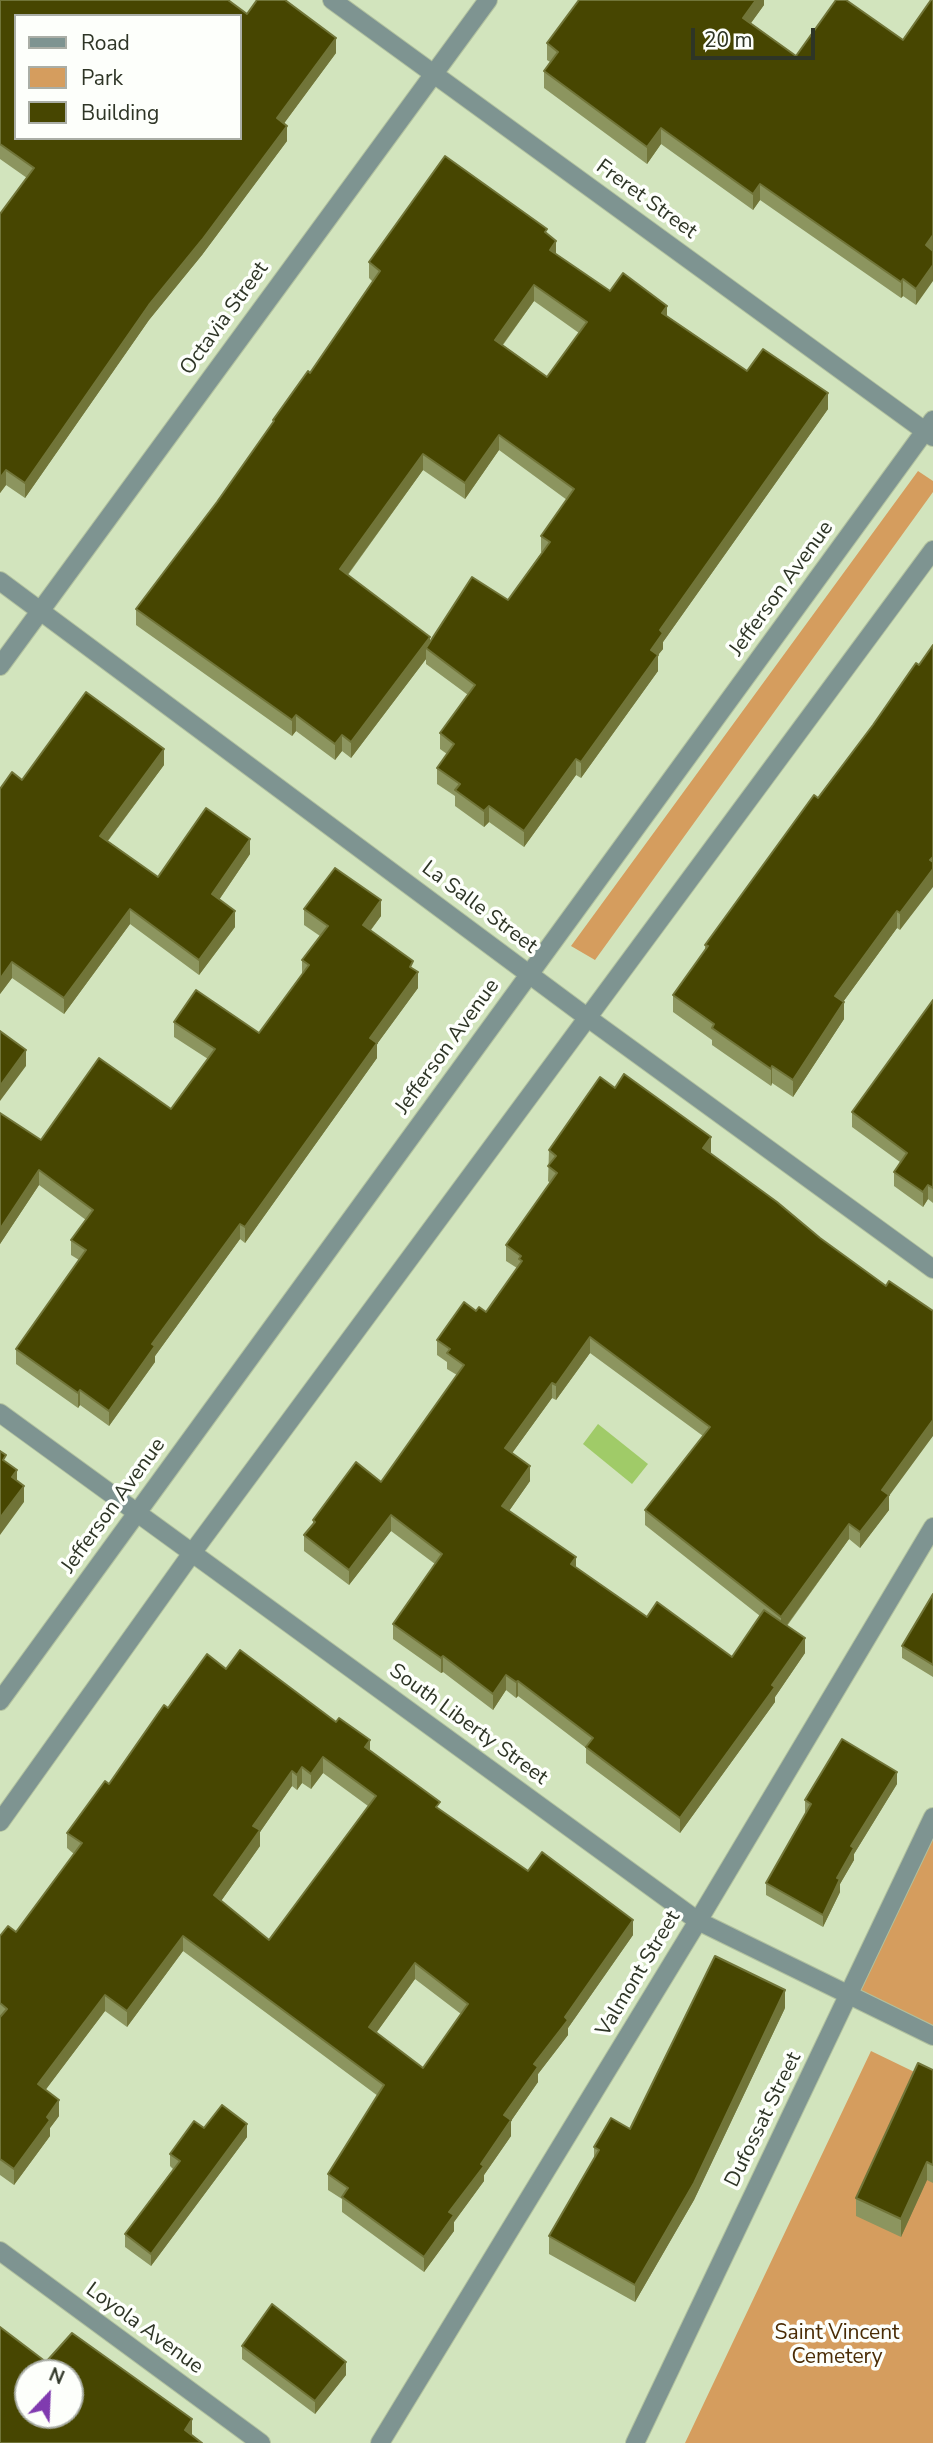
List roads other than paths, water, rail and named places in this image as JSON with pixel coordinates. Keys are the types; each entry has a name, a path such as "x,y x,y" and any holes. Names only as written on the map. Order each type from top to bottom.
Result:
{"street":[{"name":"Freret Street","path":"332,0 930,430"},
{"name":"Octavia Street","path":"0,666 488,0"},
{"name":"Jefferson Avenue","path":"0,1702 930,430"},
{"path":"0,1822 192,1553 933,550"},
{"name":"La Salle Street","path":"0,581 588,1018 933,1269"},
{"name":"South Liberty Street","path":"0,1413 698,1921 933,2036"},
{"name":"Valmont Street","path":"380,2443 698,1921 933,1527"},
{"name":"Dufossat Street","path":"635,2443 933,1817"},
{"name":"Loyola Avenue","path":"0,2251 261,2443"}],"park label":[{"name":"Saint Vincent Cemetery","path":"837,2346"}]}
